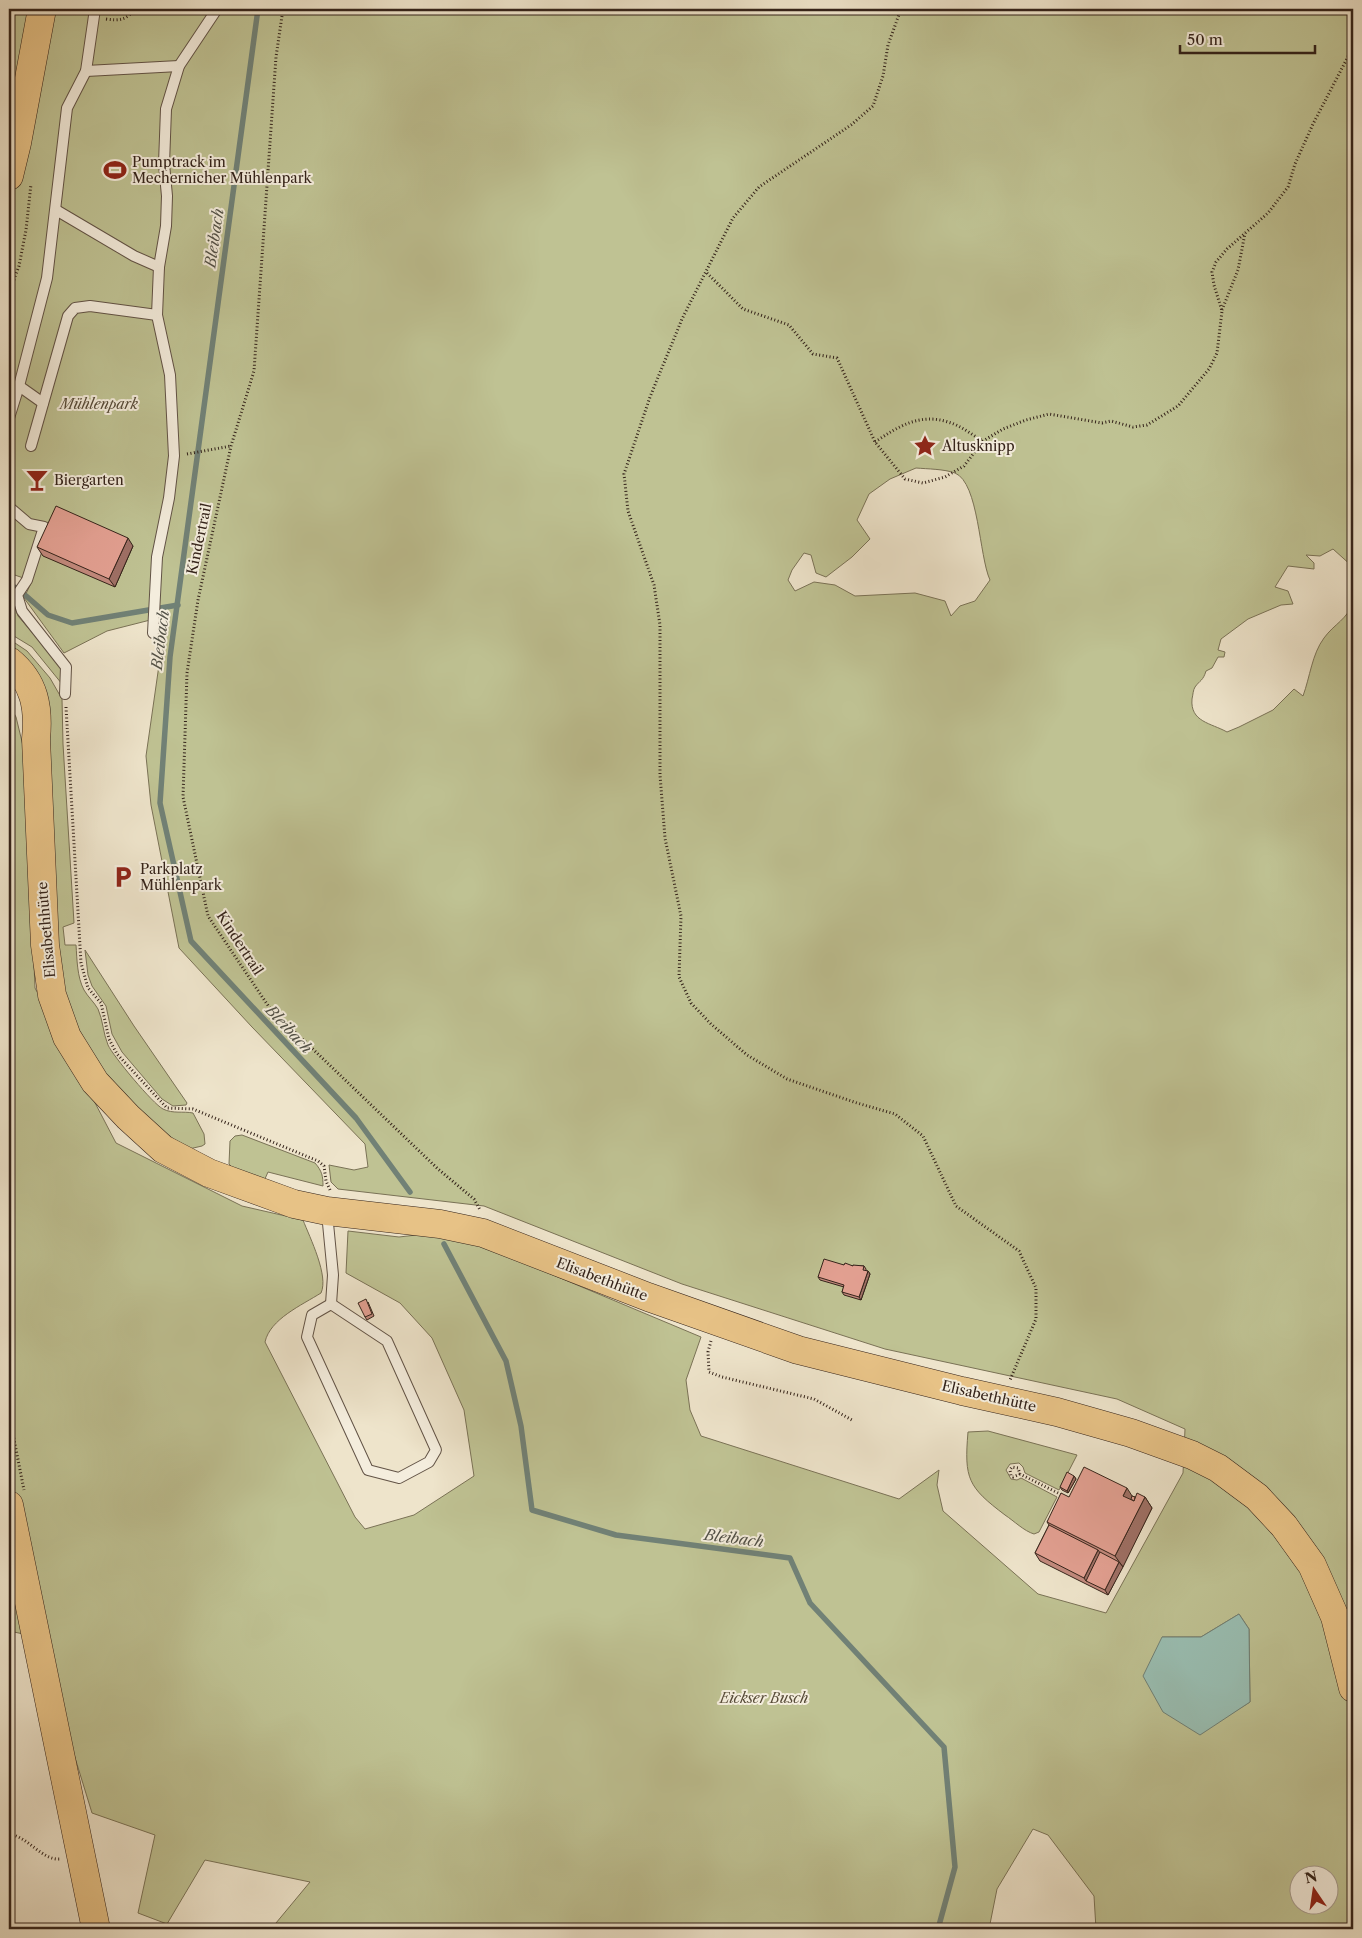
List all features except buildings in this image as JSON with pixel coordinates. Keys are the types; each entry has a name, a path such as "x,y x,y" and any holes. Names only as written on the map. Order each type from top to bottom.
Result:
{"main road":[{"path":"9,176 42,9"},
{"name":"Elisabethhütte","path":"9,661 26,681 36,700 45,945 52,995 67,1037 95,1082 128,1117 163,1149 209,1173 294,1204 331,1202 484,1233 648,1297 798,1350 962,1391 1058,1412 1131,1433 1192,1455 1218,1468 1257,1497 1284,1526 1312,1565 1335,1617 1353,1688"},
{"path":"9,691 22,708 36,739"},
{"path":"9,1505 96,1929"}],"lane":[{"path":"153,633 157,558 169,498 174,456 170,375 157,315 159,267 166,226 167,196 164,164 166,110 179,66 217,9"},
{"path":"9,418 47,278 66,108 86,71 95,13"},
{"path":"86,71 179,66"},
{"path":"56,210 134,256 159,267"},
{"path":"30,446 68,316 75,308 90,306 157,315"},
{"path":"19,386 44,403"},
{"path":"9,507 29,524 44,527 27,580 17,595 22,611 66,667 65,694"},
{"path":"331,1202 333,1275 331,1304"},
{"path":"331,1304 387,1341 436,1450 429,1462 399,1478 368,1470 307,1336 312,1315 331,1304"}],"path":[{"path":"95,13 121,21 135,9"},
{"name":"Kindertrail","path":"283,9 276,58 254,371 231,446 198,600 187,674 183,797 208,916 269,1007 438,1169 474,1199 482,1214"},
{"path":"901,9 888,44 883,76 873,106 851,125 759,187 733,218 707,273 682,319 650,397 624,474 628,511 654,585 660,625 660,774 665,838 681,916 680,977 690,1002 710,1024 747,1055 787,1079 856,1103 895,1114 923,1136 956,1206 1019,1251 1036,1288 1036,1319 1009,1382"},
{"path":"1222,311 1212,272 1216,262 1227,249 1268,213 1288,188 1295,164 1313,124 1353,47"},
{"path":"707,273 743,308 789,325 813,354 837,358 875,442 905,479 923,484 945,477 964,466 983,441 1003,429 1049,414 1102,423 1111,421 1133,427 1147,425 1160,419 1178,406 1209,369 1216,353 1222,311 1238,270 1245,233"},
{"path":"875,442 895,429 926,418 950,422 983,441"},
{"path":"188,454 231,446"},
{"path":"65,694 81,963 88,988 101,1003 109,1039 117,1054 167,1108 192,1109 318,1161 324,1166 331,1202"},
{"path":"716,1321 708,1352 709,1372 814,1400 852,1420"},
{"path":"1020,1474 1068,1498"},
{"path":"9,1834 26,1840 44,1855 57,1860 81,1857"}],"green space":[{"path":"9,9 1353,9 1353,567 1333,549 1320,556 1306,555 1314,563 1314,569 1288,566 1275,587 1288,591 1293,604 1281,605 1248,619 1221,639 1218,650 1225,652 1224,657 1218,657 1212,668 1206,671 1203,679 1194,688 1192,707 1194,713 1203,721 1227,732 1273,710 1294,689 1303,696 1320,644 1348,613 1353,602 1353,1929 1096,1929 1094,1896 1048,1835 1033,1829 997,1889 989,1929 271,1929 310,1882 205,1860 167,1924 138,1913 155,1835 92,1813 38,1637 9,1631 9,704 16,717 25,754 35,988 116,1143 242,1206 303,1220 321,1267 323,1286 321,1293 288,1313 273,1326 265,1342 355,1517 365,1529 414,1515 474,1476 464,1410 432,1338 400,1303 346,1273 348,1231 399,1237 425,1234 477,1243 701,1337 686,1380 690,1410 701,1436 899,1499 939,1470 937,1485 943,1511 1038,1594 1106,1613 1183,1473 1185,1429 1117,1399 885,1349 682,1284 484,1206 338,1189 331,1182 329,1165 354,1170 368,1167 365,1144 179,948 151,805 146,756 166,616 107,631 64,653 24,598 32,581 9,573","holes":["916,468 955,473 963,479 974,505 986,569 990,580 975,601 960,606 951,616 945,601 915,593 855,596 835,585 814,582 795,591 788,580 792,570 804,553 811,555 816,573 826,577 852,557 870,539 857,520 869,494 890,479","1239,1614 1249,1629 1250,1702 1229,1715 1162,1637 1201,1637"]},
{"path":"9,601 13,602 18,616 63,669 62,684 32,647 9,633"},
{"path":"9,639 27,651 50,678 62,699 74,923 63,927 65,945 76,945 80,979 86,993 98,1009 106,1040 111,1051 151,1098 163,1109 193,1113 204,1134 205,1144 202,1146 189,1149 163,1132 104,1075 71,1015 60,979 47,713 9,651"},
{"path":"85,950 187,1103 186,1105 173,1106 162,1099 122,1052 112,1034 106,1006 92,986 88,975"},
{"path":"242,1135 315,1163 322,1174 323,1186 268,1172 264,1181 236,1171 229,1164 230,1141 235,1136"},
{"path":"988,1431 1077,1455 1059,1490 1025,1473 1019,1463 1010,1464 1006,1470 1011,1479 1017,1480 1021,1478 1057,1497 1039,1532 1030,1533 1005,1515 983,1497 971,1481 967,1461 968,1432"}],"water":[{"path":"1239,1614 1249,1629 1250,1702 1200,1735 1163,1712 1143,1676 1162,1637 1201,1637"}],"waterway":[{"name":"Bleibach","path":"258,9 170,657 160,803 191,941 356,1118 410,1192"},
{"path":"9,585 17,588 48,615 72,623 178,605"},
{"name":"Bleibach","path":"444,1244 506,1361 521,1426 532,1510 616,1535 790,1558 810,1603 944,1747 955,1867 938,1929"}],"place":[{"name":"Pumptrack im Mechernicher Mühlenpark","path":"115,170"},
{"name":"Altusknipp","path":"925,446"},
{"name":"Biergarten","path":"37,480"},
{"name":"Parkplatz Mühlenpark","path":"123,877"}],"park label":[{"name":"Mühlenpark","path":"99,404"},
{"name":"Eickser Busch","path":"764,1698"}]}
